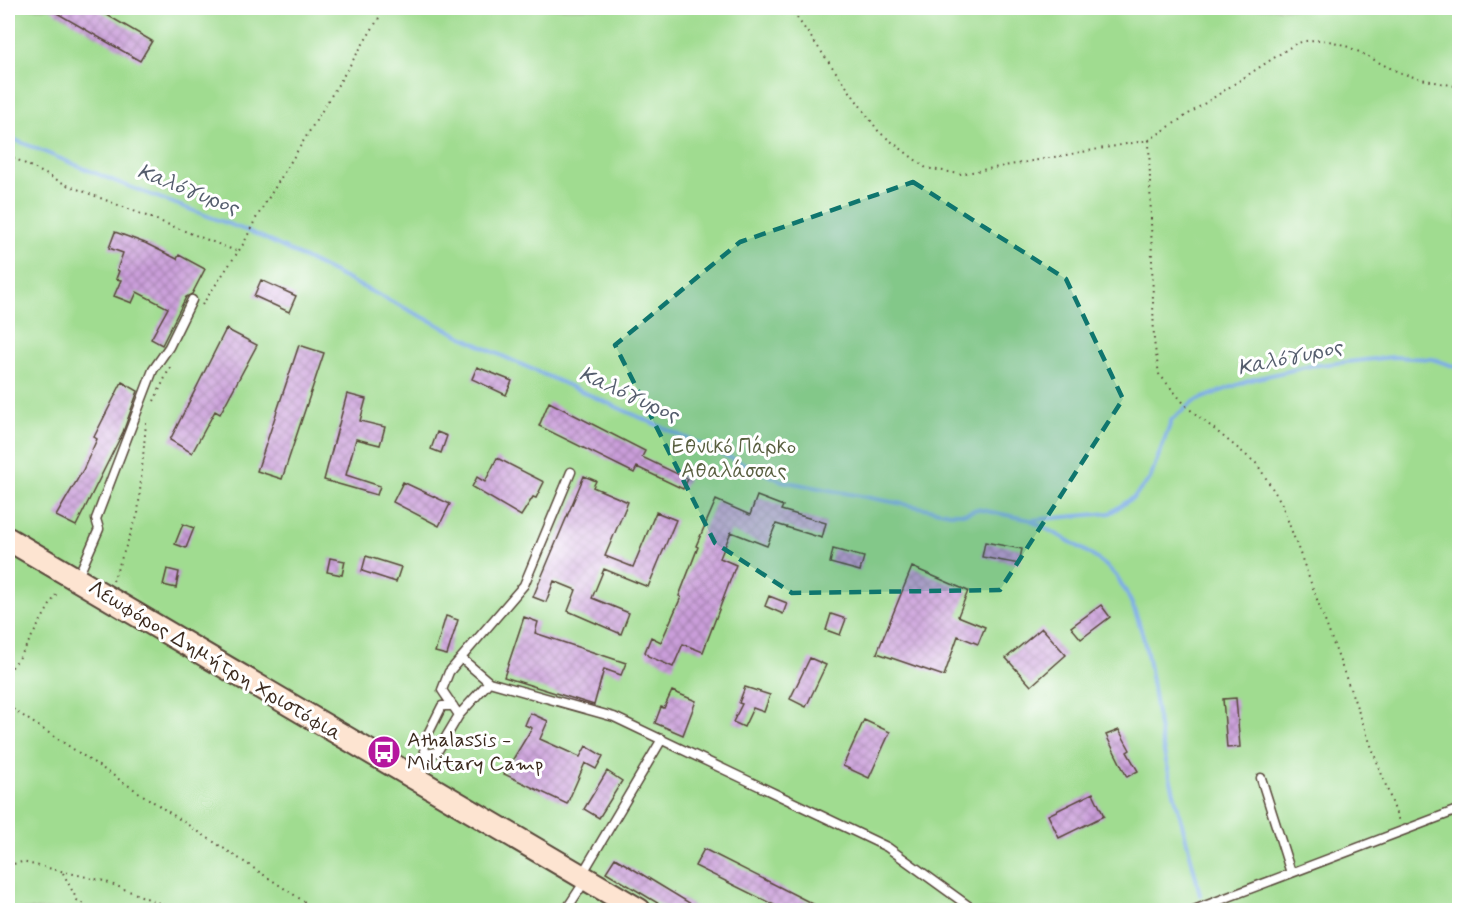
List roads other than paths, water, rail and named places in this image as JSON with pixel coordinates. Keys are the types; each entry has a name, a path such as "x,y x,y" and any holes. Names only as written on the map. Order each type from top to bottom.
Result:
{"main road":[{"name":"Λεωφόρος Δημήτρη Χριστόφια","path":"8,539 639,910"}],"lane":[{"path":"73,577 99,529 96,519 153,370 169,347 192,300"},
{"path":"459,715 442,690 449,672 524,585 571,472"},
{"path":"461,658 489,682 614,717 887,847 974,910"},
{"path":"426,754 437,752 459,715 489,682"},
{"path":"412,777 426,754 423,744 441,706 453,706"},
{"path":"566,910 662,739"},
{"path":"1261,778 1291,873"},
{"path":"1194,910 1460,808"}],"waterway":[{"name":"Καλόγυρος","path":"8,137 117,182 258,235 489,350 782,481 950,513 966,513 977,509 1031,520 1110,513 1134,497 1150,479 1172,419 1195,401 1250,380 1310,366 1393,357 1432,359 1460,368"},
{"path":"1033,522 1078,546 1110,570 1117,577 1137,616 1148,660 1163,748 1200,895"}],"place":[{"name":"Athalassis - Military Camp","path":"384,752"}],"park label":[{"name":"Εθνικό Πάρκο Αθαλάσσας","path":"734,459"}]}
